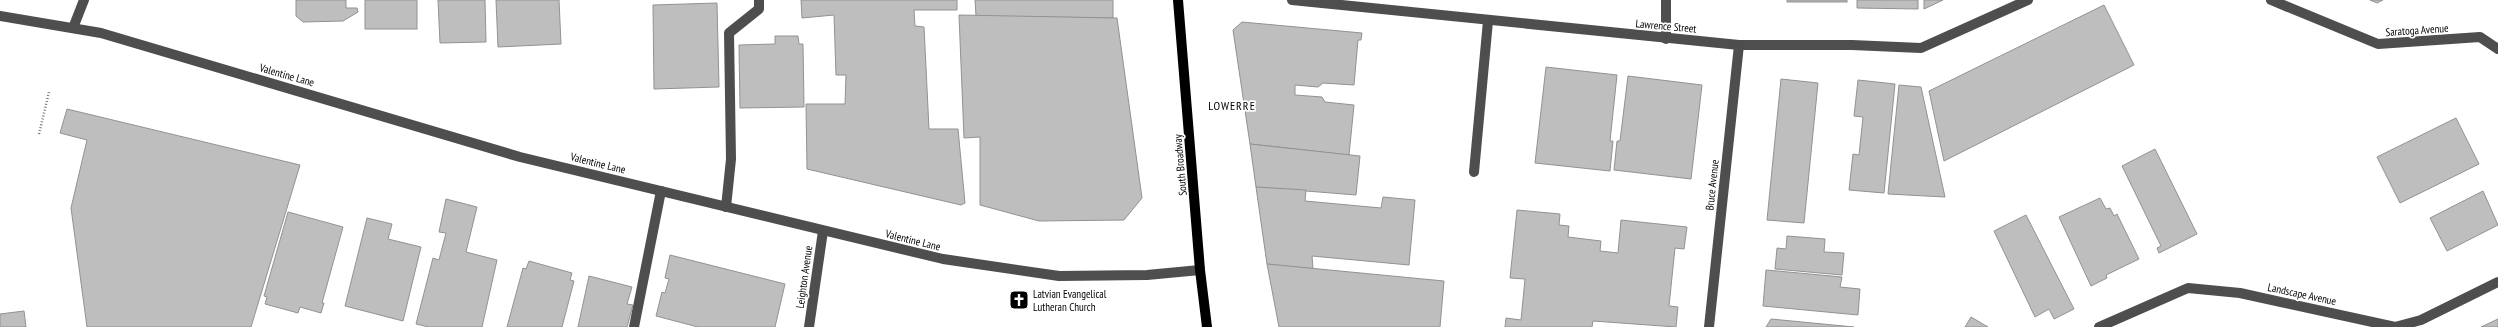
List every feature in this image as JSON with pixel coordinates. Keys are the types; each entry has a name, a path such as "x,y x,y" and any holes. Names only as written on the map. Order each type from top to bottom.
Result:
{"main road":[{"name":"South Broadway","path":"1178,0 1200,270 1208,327"}],"street":[{"path":"73,28 84,0"},
{"path":"726,207 731,159 729,33 759,9 759,0"},
{"name":"Lawrence Street","path":"1292,0 1666,39 1739,45 1852,44 1920,48 2028,0"},
{"path":"1666,0 1666,39"},
{"name":"Saratoga Avenue","path":"2271,0 2378,44 2480,37 2498,49"},
{"name":"Valentine Lane","path":"0,16 101,33 520,157 943,260 1059,276 1147,275 1200,270"},
{"path":"1474,172 1488,20"},
{"name":"Bruce Avenue","path":"1709,327 1739,45"},
{"path":"634,327 661,191"},
{"name":"Leighton Avenue","path":"809,327 823,231"},
{"name":"Landscape Avenue","path":"2099,327 2188,288 2240,293 2395,327 2422,320 2498,282"}],"path":[{"path":"39,134 49,92"}],"building":[{"path":"296,0 346,0 346,8 357,8 358,12 343,21 303,22 296,16"},
{"path":"365,0 417,0 417,29 365,29"},
{"path":"438,0 485,0 486,42 440,43"},
{"path":"496,0 559,0 561,44 498,47"},
{"path":"801,0 957,0 957,10 914,10 915,26 924,27 929,129 958,129 965,203 961,205 807,169 806,104 845,104 846,75 836,75 834,15 802,18"},
{"path":"975,0 1113,0 1113,18 976,16"},
{"path":"1787,0 1847,0 1847,2 1787,2"},
{"path":"1857,0 1918,0 1918,9 1857,8"},
{"path":"1924,0 1943,0 1924,9"},
{"path":"2370,0 2383,0 2377,3"},
{"path":"717,3 719,87 654,89 653,5"},
{"path":"2104,5 2134,65 1944,161 1929,91"},
{"path":"959,15 1117,18 1142,198 1124,220 1039,221 980,205 980,137 964,138"},
{"path":"1242,22 1362,33 1361,40 1358,40 1354,85 1323,83 1318,87 1295,85 1295,95 1322,97 1325,102 1354,105 1349,155 1250,144 1233,30"},
{"path":"775,36 798,36 799,44 803,44 804,107 740,108 739,45 775,44"},
{"path":"1546,67 1617,75 1610,141 1613,141 1610,171 1535,163"},
{"path":"1628,76 1702,85 1691,179 1614,170 1617,141 1620,141"},
{"path":"1781,79 1818,83 1804,223 1767,220"},
{"path":"1858,80 1895,84 1884,193 1849,190 1853,154 1859,155 1863,117 1854,116"},
{"path":"1899,85 1921,87 1945,197 1888,194"},
{"path":"67,109 300,165 251,327 87,327 71,208 87,140 60,133"},
{"path":"2456,118 2479,164 2400,203 2377,157"},
{"path":"1250,144 1360,156 1356,195 1256,187"},
{"path":"2155,149 2197,234 2159,253 2157,248 2161,246 2122,166"},
{"path":"1256,187 1306,190 1305,201 1381,208 1383,197 1415,200 1409,265 1312,256 1313,269 1267,264"},
{"path":"2483,191 2498,225 2447,251 2430,218"},
{"path":"2100,198 2106,209 2110,208 2114,216 2117,214 2139,259 2106,275 2107,278 2091,286 2059,217"},
{"path":"446,199 477,207 466,252 497,260 482,327 429,327 416,324 433,258 439,260 446,233 439,232"},
{"path":"1517,210 1560,214 1559,225 1569,226 1568,237 1601,241 1600,251 1618,253 1621,220 1687,227 1684,249 1675,248 1669,306 1678,307 1676,327 1593,321 1592,327 1505,327 1506,318 1521,320 1525,279 1510,278"},
{"path":"288,212 343,227 322,303 324,303 321,313 300,307 298,313 265,304 267,297 264,296"},
{"path":"2026,215 2074,309 2054,319 2049,309 2035,317 1994,231"},
{"path":"367,218 392,224 388,239 421,247 403,321 345,306"},
{"path":"1787,236 1825,239 1824,252 1844,253 1842,275 1775,269 1777,248 1786,249"},
{"path":"670,255 785,284 775,327 698,327 656,316 662,292 665,293 669,279 665,278"},
{"path":"529,261 572,273 570,280 574,281 562,327 507,327 523,268 526,269"},
{"path":"1267,264 1444,281 1440,327 1279,327"},
{"path":"1766,270 1842,277 1840,287 1860,289 1858,315 1763,306"},
{"path":"589,276 632,287 627,304 633,305 627,327 578,327"},
{"path":"24,311 26,327 0,327 0,314"},
{"path":"1971,317 1988,327 1965,327"},
{"path":"1771,319 1854,327 1766,327"},
{"path":"2498,319 2498,327 2481,327"}],"place":[{"name":"Latvian Evangelical Lutheran Church","path":"1019,300"}],"district":[{"name":"LOWERRE","path":"1232,106"}]}
